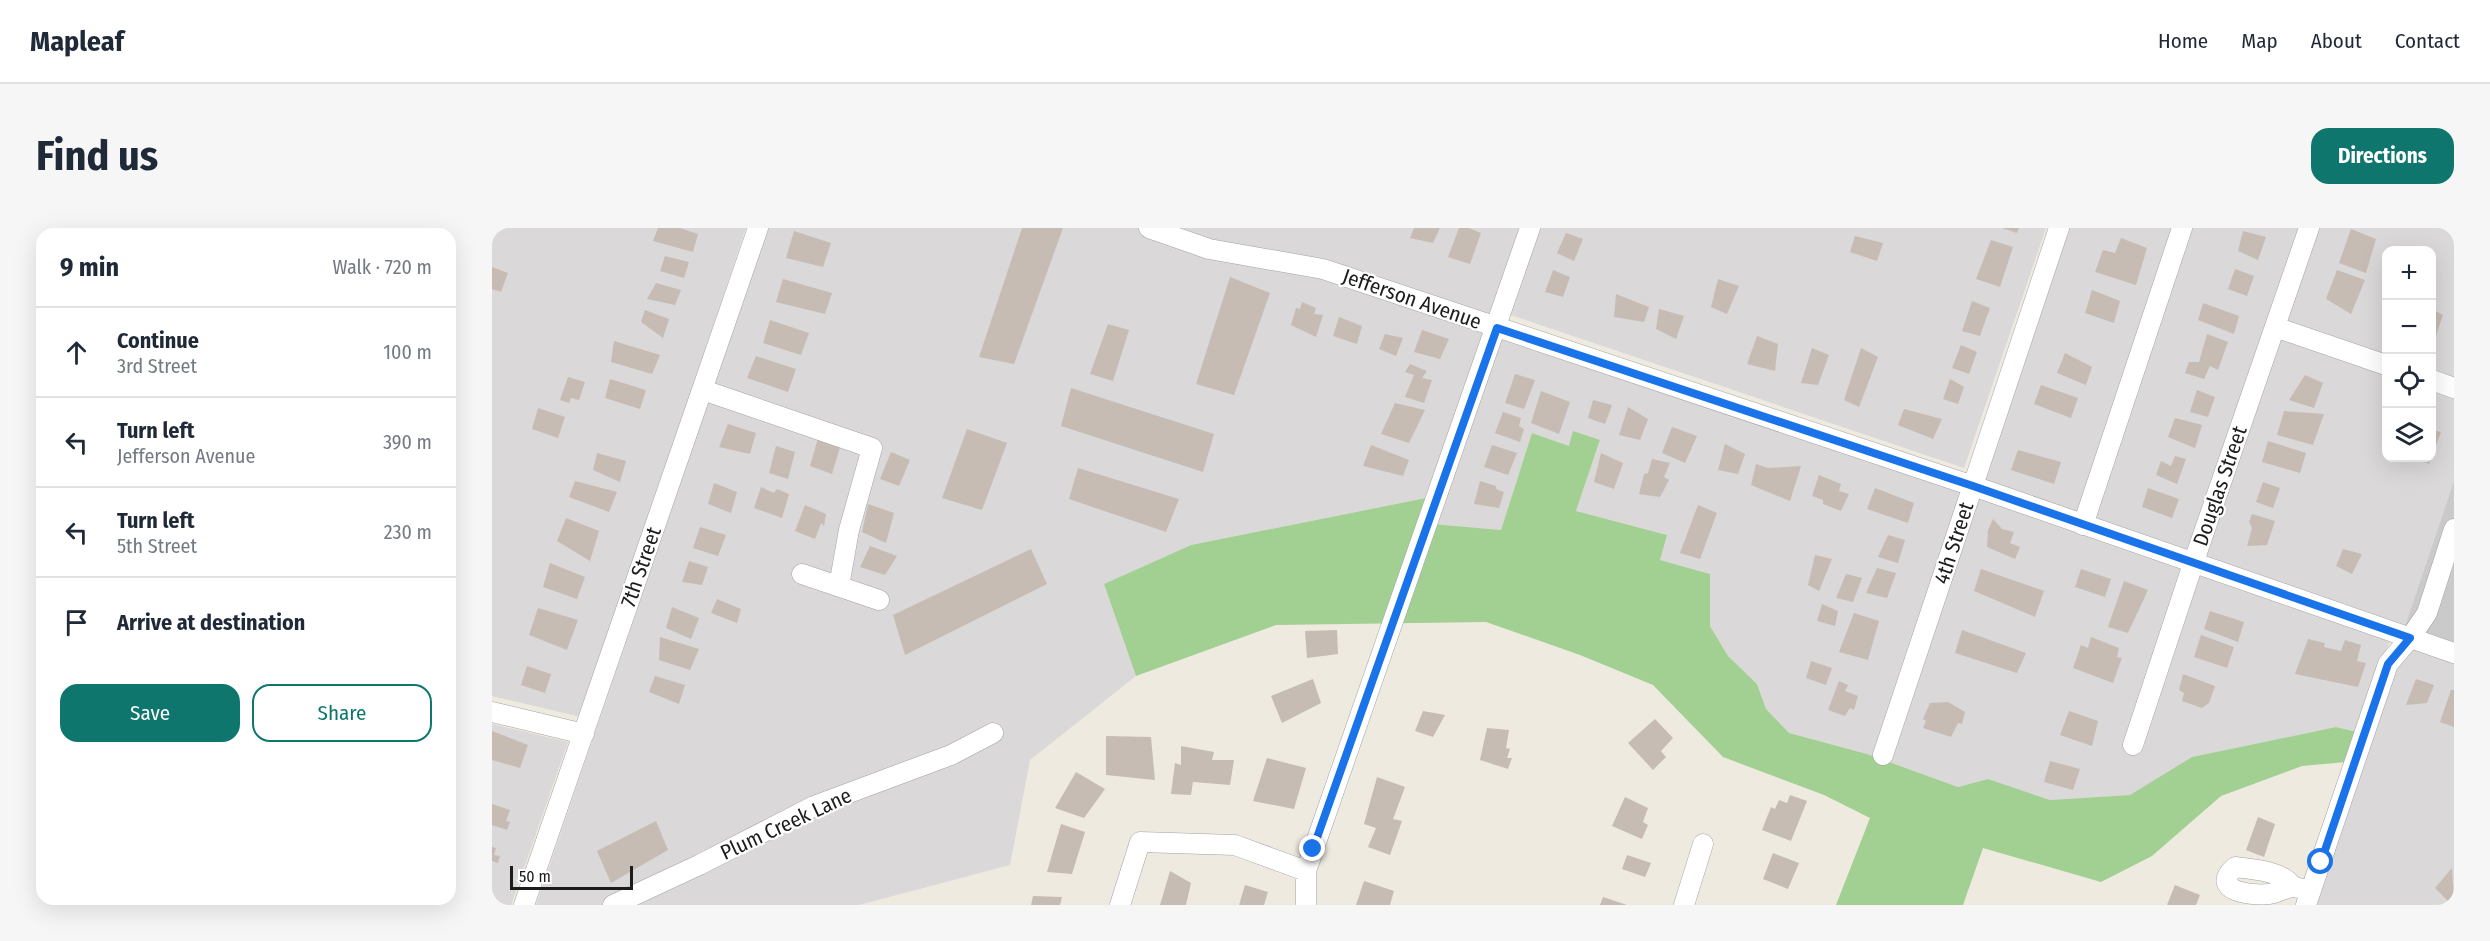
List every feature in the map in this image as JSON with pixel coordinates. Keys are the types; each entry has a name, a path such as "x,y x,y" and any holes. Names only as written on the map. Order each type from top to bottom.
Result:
{"street":[{"name":"7th Street","path":"524,905 758,228"},
{"name":"Jefferson Avenue","path":"1149,228 1185,234 1209,249 1323,269 2194,561 2454,653"},
{"path":"1306,905 1306,871 1530,228"},
{"name":"4th Street","path":"1883,755 2059,228"},
{"path":"2083,525 2182,228"},
{"name":"Douglas Street","path":"2133,746 2309,228"},
{"path":"2275,327 2382,364"},
{"path":"2436,381 2454,388"},
{"path":"703,390 872,448 849,530 839,586"},
{"path":"2303,894 2388,664 2427,613 2454,529"},
{"path":"802,574 879,600"},
{"path":"492,712 584,734"},
{"name":"Plum Creek Lane","path":"612,905 699,865 814,806 940,759 993,733"},
{"path":"1120,905 1140,843 1235,845 1306,871"},
{"path":"1683,905 1704,844"}],"shaded area":[{"path":"492,228 746,228 581,717 492,696"},
{"path":"768,228 1520,228 1426,498 1191,545 1104,584 1136,676 1030,760 1010,865 859,905 536,905"},
{"path":"1534,228 2046,228 1964,468 1505,313"},
{"path":"2067,228 2454,228 2454,481 2405,626 1980,482"},
{"path":"1499,336 2392,635 2357,732 2336,727 2192,757 2131,795 2050,800 1988,779 1958,787 1867,754 1789,733 1766,709 1757,684 1728,656 1710,626 1710,574 1660,560 1667,535 1576,511 1600,441 1569,446 1532,433 1501,530 1432,524"},
{"path":"2454,481 2454,643 2405,626"},
{"path":"2408,646 2454,662 2454,905 2310,905 2375,713"},
{"path":"492,724 568,742 511,905 492,905"}],"green space":[{"path":"1573,431 1600,440 1576,511 1667,535 1660,560 1710,574 1710,626 1728,656 1757,684 1766,709 1789,733 1867,754 1958,787 1988,779 2050,800 2130,795 2192,757 2336,727 2357,732 2346,762 2302,766 2221,796 2152,856 2101,882 1983,848 1963,905 1836,905 1870,818 1824,795 1723,757 1653,685 1580,655 1486,622 1276,625 1136,676 1104,584 1191,545 1426,498 1432,524 1501,530 1532,433 1569,446"}],"building":[{"path":"658,228 680,228 698,234 693,252 653,241"},
{"path":"1022,228 1063,228 1014,364 979,357"},
{"path":"1414,228 1440,228 1433,243 1410,238"},
{"path":"1459,228 1469,228 1481,233 1470,264 1448,257"},
{"path":"2002,228 2019,228 2017,233"},
{"path":"2351,229 2376,239 2366,273 2339,263"},
{"path":"794,231 831,243 823,267 786,258"},
{"path":"2243,231 2266,237 2258,260 2238,251"},
{"path":"1566,233 1583,239 1574,261 1557,253"},
{"path":"1855,236 1883,243 1877,261 1850,252"},
{"path":"2121,238 2147,248 2136,285 2095,272 2103,250 2115,253"},
{"path":"1991,240 2013,247 2000,287 1976,279"},
{"path":"665,256 689,262 684,278 660,271"},
{"path":"492,267 508,273 501,292 492,289"},
{"path":"2235,269 2254,276 2247,296 2228,289"},
{"path":"1553,270 1570,277 1563,297 1545,292"},
{"path":"2337,270 2365,280 2351,314 2326,299"},
{"path":"1230,277 1270,293 1234,395 1196,384"},
{"path":"783,279 832,293 825,314 776,302"},
{"path":"1718,279 1739,286 1727,314 1711,307"},
{"path":"656,283 681,290 675,305 647,299"},
{"path":"2092,290 2120,301 2114,323 2085,313"},
{"path":"1616,294 1649,307 1644,322 1614,317"},
{"path":"1972,301 1990,308 1980,336 1962,331"},
{"path":"1302,302 1316,308 1314,314 1323,315 1316,337 1291,325 1296,308 1300,309"},
{"path":"2203,303 2239,316 2234,334 2198,320"},
{"path":"1659,309 1684,316 1676,339 1656,329"},
{"path":"645,310 669,319 663,338 641,322"},
{"path":"2436,311 2443,315 2436,336"},
{"path":"1339,317 1362,326 1357,344 1333,336"},
{"path":"770,320 809,333 801,355 763,343"},
{"path":"1108,324 1129,330 1113,381 1090,374"},
{"path":"1422,330 1449,339 1440,359 1414,352"},
{"path":"1385,334 1403,338 1396,356 1379,349"},
{"path":"2207,334 2228,342 2218,370 2210,366 2204,379 2185,373 2189,362 2199,362"},
{"path":"1757,336 1778,344 1775,371 1747,364"},
{"path":"614,341 660,355 652,374 611,362"},
{"path":"1961,345 1977,352 1969,374 1952,368"},
{"path":"1812,348 1829,355 1818,385 1801,383"},
{"path":"1861,348 1878,357 1859,407 1844,400"},
{"path":"2065,353 2092,367 2086,385 2057,373"},
{"path":"756,356 796,369 788,392 747,378"},
{"path":"1410,364 1427,371 1422,378 1432,380 1424,403 1405,397 1414,375 1405,372"},
{"path":"1515,374 1535,380 1524,409 1505,403"},
{"path":"2305,375 2323,383 2314,408 2289,400"},
{"path":"568,377 585,382 579,400 571,398 569,403 560,400"},
{"path":"610,379 646,390 640,409 605,398"},
{"path":"1950,379 1964,387 1958,404 1943,399"},
{"path":"2041,385 2078,398 2071,418 2034,404"},
{"path":"1071,388 1214,434 1203,472 1061,426"},
{"path":"2197,390 2215,397 2208,417 2190,412"},
{"path":"1541,391 1570,402 1559,434 1531,423"},
{"path":"1593,400 1612,405 1605,424 1588,418"},
{"path":"1395,403 1425,410 1409,443 1381,434"},
{"path":"1628,407 1648,419 1640,440 1619,435"},
{"path":"538,408 565,417 558,438 532,429"},
{"path":"1904,409 1942,419 1933,439 1898,425"},
{"path":"2284,411 2324,414 2313,445 2277,435"},
{"path":"1503,412 1521,418 1519,426 1524,429 1520,442 1495,433"},
{"path":"2175,418 2202,425 2195,448 2168,437"},
{"path":"728,424 756,433 750,454 719,447"},
{"path":"1672,427 1697,436 1685,463 1662,453"},
{"path":"967,429 1007,443 982,510 942,498"},
{"path":"2436,431 2441,432 2436,445"},
{"path":"818,438 841,444 832,474 810,466"},
{"path":"2268,441 2306,453 2300,473 2262,462"},
{"path":"1725,444 1745,454 1738,474 1718,470"},
{"path":"1371,445 1409,460 1403,476 1363,466"},
{"path":"1492,445 1517,453 1508,475 1484,467"},
{"path":"776,446 795,452 788,479 769,473"},
{"path":"2018,450 2061,462 2054,484 2011,470"},
{"path":"891,452 910,460 899,486 880,479"},
{"path":"597,453 626,461 620,482 593,470"},
{"path":"1601,453 1623,463 1614,489 1594,482"},
{"path":"2175,456 2186,459 2177,484 2156,475 2161,461 2171,466"},
{"path":"1652,459 1670,463 1664,477 1669,480 1660,497 1639,494 1644,474 1648,473"},
{"path":"1756,464 1768,468 1801,466 1790,501 1751,485"},
{"path":"1078,468 1179,499 1166,532 1069,499"},
{"path":"1819,475 1841,484 1839,491 1849,494 1841,511 1823,504 1823,500 1812,496"},
{"path":"575,481 617,492 609,512 569,497"},
{"path":"1480,481 1496,486 1496,489 1504,492 1499,508 1474,504"},
{"path":"2263,482 2280,488 2273,508 2256,502"},
{"path":"714,483 737,492 731,513 708,504"},
{"path":"761,487 774,493 777,489 789,494 782,518 754,508"},
{"path":"1875,488 1914,503 1908,523 1867,509"},
{"path":"2148,488 2179,499 2172,518 2142,507"},
{"path":"868,504 894,513 886,543 862,532"},
{"path":"805,505 826,514 824,526 821,523 815,539 795,531"},
{"path":"1698,505 1717,513 1700,559 1680,553"},
{"path":"2252,514 2275,521 2267,545 2247,546 2252,528 2249,522"},
{"path":"566,518 599,531 590,561 557,541"},
{"path":"1993,519 2002,529 2014,532 2010,543 2020,547 2015,559 1987,547 1988,530"},
{"path":"700,527 726,535 718,556 693,548"},
{"path":"1888,535 1905,540 1898,563 1878,557"},
{"path":"870,546 897,556 885,575 860,567"},
{"path":"1031,549 1047,584 905,655 893,615"},
{"path":"2343,549 2362,554 2352,574 2336,566"},
{"path":"1815,555 1832,559 1819,591 1808,585"},
{"path":"689,561 708,567 702,585 682,582"},
{"path":"550,563 585,577 577,599 543,587"},
{"path":"1877,568 1896,573 1887,598 1866,593"},
{"path":"1981,569 2044,591 2035,617 1974,591"},
{"path":"2081,569 2111,579 2105,597 2075,587"},
{"path":"1846,574 1862,578 1853,602 1836,598"},
{"path":"2124,581 2148,590 2128,633 2108,627"},
{"path":"717,599 741,609 737,623 711,613"},
{"path":"1822,604 1838,611 1835,626 1817,621"},
{"path":"672,607 699,618 691,639 666,628"},
{"path":"538,608 578,620 567,650 529,635"},
{"path":"2210,611 2244,622 2238,642 2204,629"},
{"path":"1854,613 1879,621 1868,660 1839,652"},
{"path":"1337,630 1338,654 1307,658 1305,631"},
{"path":"1962,630 2026,653 2017,673 1955,653"},
{"path":"2201,635 2234,647 2227,668 2194,657"},
{"path":"660,637 699,649 690,670 659,660"},
{"path":"2091,637 2119,648 2117,657 2122,658 2113,683 2073,668 2081,645 2088,648"},
{"path":"2308,639 2325,643 2324,647 2341,651 2345,640 2361,645 2357,661 2366,663 2358,687 2295,674"},
{"path":"1811,661 1832,668 1826,685 1806,678"},
{"path":"527,666 551,674 545,693 521,685"},
{"path":"2183,674 2215,686 2209,703 2202,708 2182,701 2184,693 2179,690"},
{"path":"655,676 685,685 679,704 649,692"},
{"path":"1313,679 1321,703 1282,723 1271,696"},
{"path":"2416,679 2434,685 2427,703 2406,705"},
{"path":"1839,681 1848,685 1845,691 1858,696 1854,710 1850,708 1845,716 1828,710"},
{"path":"2451,690 2454,690 2454,727 2440,722"},
{"path":"1948,702 1965,712 1962,724 1958,723 1951,737 1923,728 1926,721 1923,719 1930,703"},
{"path":"1423,711 1445,715 1433,737 1415,731"},
{"path":"2069,711 2098,721 2092,746 2060,735"},
{"path":"1655,719 1673,738 1661,751 1666,757 1653,770 1628,743"},
{"path":"1487,728 1509,730 1506,748 1510,749 1507,758 1512,758 1508,769 1480,760"},
{"path":"492,731 528,745 520,768 492,760"},
{"path":"1106,736 1151,737 1155,780 1106,775"},
{"path":"1181,746 1214,752 1212,760 1234,760 1230,785 1193,782 1191,795 1171,794 1175,763 1181,765"},
{"path":"1267,758 1306,768 1294,809 1253,801"},
{"path":"2050,761 2080,769 2073,790 2044,782"},
{"path":"1076,772 1105,789 1084,818 1055,808"},
{"path":"1377,777 1405,787 1393,819 1402,821 1390,855 1368,847 1376,828 1364,824"},
{"path":"1790,795 1807,801 1791,841 1762,830 1771,807 1775,809 1779,800 1787,803"},
{"path":"1625,797 1648,808 1643,822 1648,825 1642,839 1612,826"},
{"path":"492,804 510,810 506,821 510,822 507,830 492,825"},
{"path":"2258,817 2275,824 2264,857 2246,850"},
{"path":"656,821 668,850 611,883 597,851"},
{"path":"1061,824 1085,832 1072,874 1047,872"},
{"path":"492,847 496,848 494,855 500,856 498,863 492,861"},
{"path":"1773,853 1799,863 1788,889 1763,879"},
{"path":"1627,855 1651,863 1645,877 1622,869"},
{"path":"2452,868 2454,899 2450,903 2435,888"},
{"path":"1170,871 1191,883 1186,905 1160,905"},
{"path":"1364,881 1394,891 1390,905 1356,905"},
{"path":"1245,885 1268,892 1264,905 1239,905"},
{"path":"2175,885 2200,895 2196,905 2167,905"},
{"path":"1033,896 1062,897 1060,905 1031,905"},
{"path":"1603,897 1627,905 1600,905"}],"route":[{"path":"1313,849 1497,328 2194,561 2410,638 2388,664 2321,862"}]}
